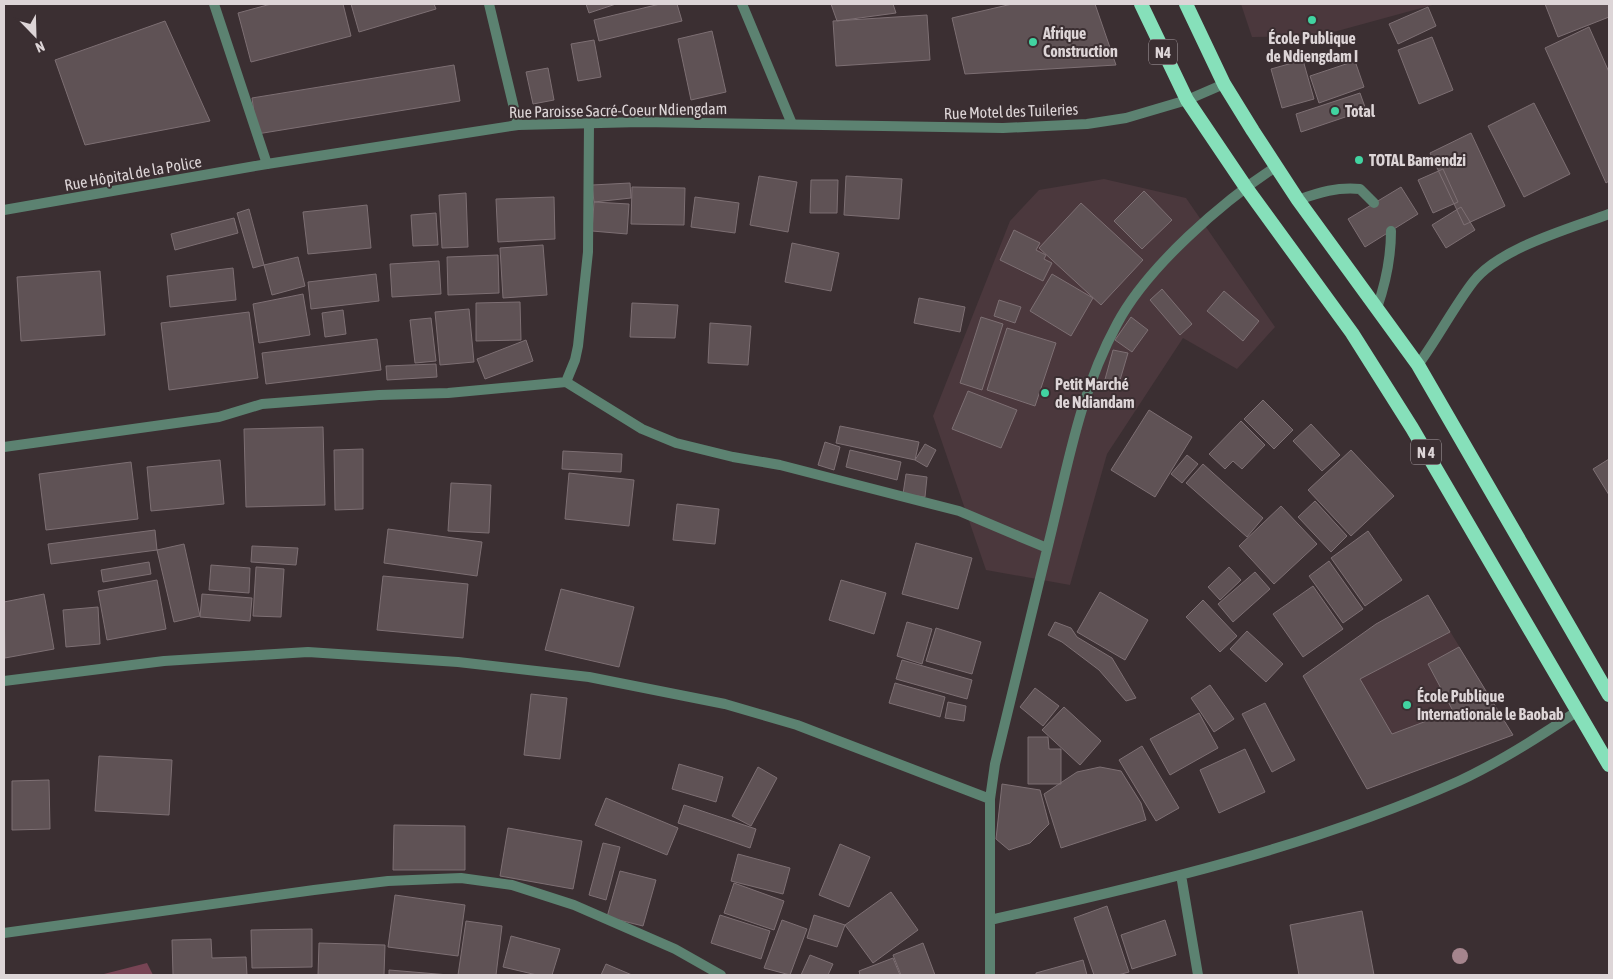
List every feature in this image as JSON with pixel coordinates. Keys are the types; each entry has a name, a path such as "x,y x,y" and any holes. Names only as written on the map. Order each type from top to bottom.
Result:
{"highway":[{"name":"N4","path":"1141,4 1187,100"},
{"name":"N4","path":"1186,4 1224,84"},
{"name":"N 4","path":"1224,84 1298,200 1418,365 1609,695"},
{"name":"N 4","path":"1187,100 1245,186 1352,333 1412,428 1576,712 1609,765"}],"street":[{"path":"214,4 268,164"},
{"path":"489,4 518,125"},
{"path":"742,4 792,124"},
{"name":"Rue Motel des Tuileries","path":"792,124 896,128 1003,128 1087,124 1126,118 1187,100 1224,84"},
{"path":"566,382 575,360 578,346 588,260 590,194 589,123"},
{"name":"Rue Paroisse Sacré-Coeur Ndiengdam","path":"268,164 518,125 589,123 792,124"},
{"name":"Rue Hôpital de la Police","path":"4,210 268,164"},
{"path":"990,975 990,798 995,764 1074,434 1095,368 1118,322 1155,269 1245,186 1277,166"},
{"path":"1298,200 1321,191 1342,187 1360,189 1374,203"},
{"path":"1418,365 1474,280 1502,256 1609,214"},
{"path":"1377,308 1391,257 1391,231"},
{"path":"4,447 219,417 262,404 378,395 448,393 566,382 642,429 676,444 780,465 959,512 1047,548"},
{"path":"4,681 164,661 308,652 458,662 589,677 724,704 797,725 990,798"},
{"path":"990,920 1181,875 1348,826 1460,780 1533,741 1576,712"},
{"path":"1181,875 1198,975"},
{"path":"4,933 314,890 388,882 461,878 512,885 574,905 675,949 720,975"}],"shaded area":[{"name":"École Publique de Ndiengdam I","path":"1241,4 1436,4 1319,36 1252,37"},
{"name":"Petit Marché de Ndiandam","path":"1104,179 1186,198 1275,327 1237,369 1183,338 1107,454 1070,585 986,570 933,416 1010,221 1039,190"},
{"name":"École Publique Internationale le Baobab","path":"1428,595 1513,735 1367,789 1303,676 1376,624"},
{"path":"147,963 153,975 100,975"}],"building":[{"path":"271,4 343,4 351,36 251,62 238,13"},
{"path":"351,4 434,4 436,9 359,32"},
{"path":"586,4 616,4 589,13"},
{"path":"660,4 677,4 682,21 599,41 594,20"},
{"path":"831,4 893,4 896,13 837,21"},
{"name":"Afrique Construction","path":"1012,4 1095,4 1116,65 965,74 952,18"},
{"path":"1545,4 1609,4 1609,17 1558,37"},
{"path":"1428,7 1436,26 1398,44 1389,24"},
{"path":"927,15 930,60 836,66 833,21"},
{"path":"165,21 210,121 85,145 55,60"},
{"path":"1589,27 1609,72 1609,181 1606,183 1545,48"},
{"path":"712,31 726,92 691,100 678,39"},
{"path":"1432,37 1453,90 1419,104 1398,50"},
{"path":"594,40 601,77 578,81 571,44"},
{"path":"1303,60 1314,99 1282,108 1271,69"},
{"path":"1355,61 1364,87 1319,103 1310,76"},
{"path":"454,65 460,101 257,134 252,98"},
{"path":"548,68 554,100 533,104 526,72"},
{"path":"1360,93 1366,110 1301,132 1296,114"},
{"path":"1534,103 1570,174 1524,197 1488,126"},
{"path":"1471,133 1505,206 1464,225 1430,153"},
{"path":"1443,169 1458,202 1433,213 1418,180"},
{"path":"759,176 797,182 788,232 750,225"},
{"path":"846,176 902,179 899,219 844,215"},
{"path":"811,180 838,180 837,213 810,213"},
{"path":"630,183 631,198 594,202 592,185"},
{"path":"632,187 685,188 684,225 631,224"},
{"path":"1401,187 1418,214 1365,247 1348,219"},
{"path":"1144,191 1172,220 1142,249 1114,221"},
{"path":"466,193 468,247 442,248 439,195"},
{"path":"554,197 555,239 498,242 496,199"},
{"path":"695,197 739,203 735,233 691,227"},
{"path":"594,202 629,204 627,234 592,231"},
{"path":"1081,203 1143,260 1101,305 1039,248"},
{"path":"367,205 371,248 308,254 303,212"},
{"path":"1461,207 1475,230 1446,248 1432,225"},
{"path":"249,209 264,265 253,268 237,213"},
{"path":"436,213 438,245 413,246 411,215"},
{"path":"234,218 238,233 175,250 171,234"},
{"path":"1014,230 1040,243 1036,250 1046,255 1044,259 1052,263 1043,281 1000,260"},
{"path":"792,243 839,253 831,291 785,282"},
{"path":"543,245 547,295 503,298 500,248"},
{"path":"498,255 499,293 448,295 447,257"},
{"path":"298,257 305,286 272,295 264,265"},
{"path":"439,261 441,294 392,297 390,264"},
{"path":"233,268 236,300 170,307 167,276"},
{"path":"100,271 105,335 21,341 17,277"},
{"path":"376,274 379,301 311,309 308,282"},
{"path":"1052,274 1093,298 1071,336 1030,311"},
{"path":"1162,289 1192,324 1180,335 1150,300"},
{"path":"1224,291 1259,321 1243,341 1207,311"},
{"path":"303,294 310,335 259,343 253,304"},
{"path":"919,298 965,307 960,332 914,323"},
{"path":"999,300 1021,307 1015,323 994,316"},
{"path":"520,302 521,340 476,341 476,303"},
{"path":"632,303 678,305 675,338 630,337"},
{"path":"469,309 474,362 440,365 435,312"},
{"path":"343,310 346,334 325,337 322,313"},
{"path":"249,312 258,378 169,390 161,323"},
{"path":"981,317 1003,324 982,390 960,383"},
{"path":"1131,317 1148,330 1132,352 1115,340"},
{"path":"431,318 436,361 415,363 410,320"},
{"path":"710,323 751,326 748,365 708,363"},
{"path":"1007,328 1056,343 1035,406 987,390"},
{"path":"377,339 381,370 266,384 262,353"},
{"path":"526,340 533,361 485,379 477,359"},
{"path":"1113,350 1128,353 1118,387 1104,383"},
{"path":"436,364 437,377 387,380 386,366"},
{"path":"968,391 1017,410 1001,448 952,429"},
{"path":"1263,400 1293,430 1274,449 1244,419"},
{"path":"1149,410 1192,437 1155,497 1111,470"},
{"path":"1241,421 1265,445 1242,469 1233,461 1225,469 1209,454"},
{"path":"1311,424 1340,455 1322,471 1293,441"},
{"path":"840,426 919,442 915,460 836,443"},
{"path":"323,427 325,505 246,507 244,429"},
{"path":"825,442 840,447 834,470 818,465"},
{"path":"925,444 936,450 927,467 915,460"},
{"path":"363,449 363,509 335,510 334,450"},
{"path":"850,450 901,462 897,480 846,467"},
{"path":"1351,450 1394,496 1351,536 1308,490"},
{"path":"563,451 622,454 621,472 562,469"},
{"path":"1187,455 1198,464 1182,483 1171,474"},
{"path":"1609,459 1609,495 1593,469"},
{"path":"220,460 224,504 151,511 147,467"},
{"path":"131,462 138,519 46,530 39,474"},
{"path":"1203,464 1263,518 1247,537 1186,483"},
{"path":"569,473 634,480 629,526 565,519"},
{"path":"906,474 927,477 925,497 903,494"},
{"path":"451,483 491,485 489,533 448,531"},
{"path":"1315,501 1347,536 1331,552 1298,517"},
{"path":"677,504 719,509 715,544 673,540"},
{"path":"1281,506 1317,544 1274,584 1239,546"},
{"path":"388,529 482,542 477,576 384,563"},
{"path":"155,530 157,550 51,564 48,544"},
{"path":"1368,531 1402,580 1365,606 1331,558"},
{"path":"916,543 972,558 958,609 902,594"},
{"path":"184,544 200,616 174,622 157,550"},
{"path":"252,546 298,548 296,565 251,562"},
{"path":"1329,561 1363,609 1343,623 1309,576"},
{"path":"149,562 151,574 103,582 101,570"},
{"path":"211,565 250,568 249,593 209,590"},
{"path":"256,567 284,569 281,617 253,616"},
{"path":"1229,567 1241,580 1220,600 1208,587"},
{"path":"1255,572 1270,589 1233,622 1218,604"},
{"path":"383,576 468,584 463,638 377,630"},
{"path":"157,580 166,629 107,640 98,591"},
{"path":"841,580 886,593 874,634 829,620"},
{"path":"1313,586 1343,629 1303,657 1273,614"},
{"path":"561,589 634,607 619,667 545,650"},
{"path":"1100,592 1148,620 1125,660 1077,632"},
{"path":"44,594 54,649 5,658 4,602"},
{"path":"202,594 252,598 250,621 200,617"},
{"name":"École Publique Internationale le Baobab","path":"1428,595 1450,632 1360,679 1392,734 1453,711 1428,664 1459,647 1513,735 1367,789 1303,676 1376,624"},
{"path":"1203,600 1237,636 1220,652 1186,617"},
{"path":"98,607 100,644 66,647 63,610"},
{"path":"907,622 932,629 922,664 897,656"},
{"path":"1055,622 1071,628 1077,637 1112,658 1136,698 1126,701 1099,670 1062,642 1048,635"},
{"path":"936,628 981,642 972,674 926,661"},
{"path":"1247,631 1283,664 1266,682 1230,649"},
{"path":"902,660 972,680 967,699 896,679"},
{"path":"895,683 945,697 940,717 889,703"},
{"path":"1210,685 1234,719 1214,732 1191,698"},
{"path":"1035,688 1059,706 1043,726 1020,707"},
{"path":"531,694 567,698 560,759 524,755"},
{"path":"948,702 966,706 964,721 945,718"},
{"path":"1265,703 1295,760 1272,772 1242,714"},
{"path":"1064,707 1101,741 1080,765 1042,730"},
{"path":"1199,713 1218,748 1170,775 1150,739"},
{"path":"1028,737 1048,737 1049,749 1061,749 1061,784 1028,784"},
{"path":"1142,746 1179,808 1156,821 1119,760"},
{"path":"1245,749 1265,792 1219,813 1200,770"},
{"path":"99,756 172,760 169,815 95,811"},
{"path":"679,764 723,777 716,802 672,789"},
{"path":"758,767 777,778 751,826 732,816"},
{"path":"1100,767 1121,771 1141,803 1146,820 1061,848 1044,794 1077,772"},
{"path":"49,780 50,829 12,830 12,781"},
{"path":"1002,784 1040,790 1049,824 1030,843 1009,850 996,839"},
{"path":"606,798 678,828 667,855 595,825"},
{"path":"684,805 756,829 750,848 678,823"},
{"path":"394,825 465,826 465,870 393,870"},
{"path":"508,828 582,841 573,889 500,876"},
{"path":"603,843 620,847 606,900 589,895"},
{"path":"840,844 870,857 849,907 819,895"},
{"path":"738,854 790,868 783,894 731,881"},
{"path":"620,871 656,880 643,926 607,917"},
{"path":"734,883 784,901 774,930 724,913"},
{"path":"891,892 918,930 873,963 845,925"},
{"path":"395,895 465,905 458,956 388,947"},
{"path":"1107,906 1129,972 1118,975 1094,975 1074,918"},
{"path":"1362,911 1374,975 1299,975 1290,925"},
{"path":"720,915 770,931 761,959 711,943"},
{"path":"814,915 845,925 837,947 807,938"},
{"path":"782,920 807,929 790,975 764,968"},
{"path":"1165,920 1176,955 1132,969 1121,935"},
{"path":"466,921 502,926 496,975 458,975"},
{"path":"312,929 312,967 252,968 251,930"},
{"path":"511,936 560,949 552,975 537,975 503,967"},
{"path":"211,939 212,958 246,957 247,975 173,975 172,940"},
{"path":"319,943 385,945 384,975 318,975"},
{"path":"923,943 935,975 901,975 893,955"},
{"path":"810,955 833,964 828,975 801,975"},
{"path":"893,958 900,975 860,975 859,971"},
{"path":"1083,960 1087,975 1036,975 1036,973"},
{"path":"606,964 632,975 601,975"},
{"path":"389,970 449,975 389,975"}],"place":[{"name":"École Publique de Ndiengdam I","path":"1312,20"},
{"name":"Afrique Construction","path":"1033,42"},
{"name":"Total","path":"1335,111"},
{"name":"TOTAL Bamendzi","path":"1359,160"},
{"name":"Petit Marché de Ndiandam","path":"1045,393"},
{"name":"École Publique Internationale le Baobab","path":"1407,705"}]}
